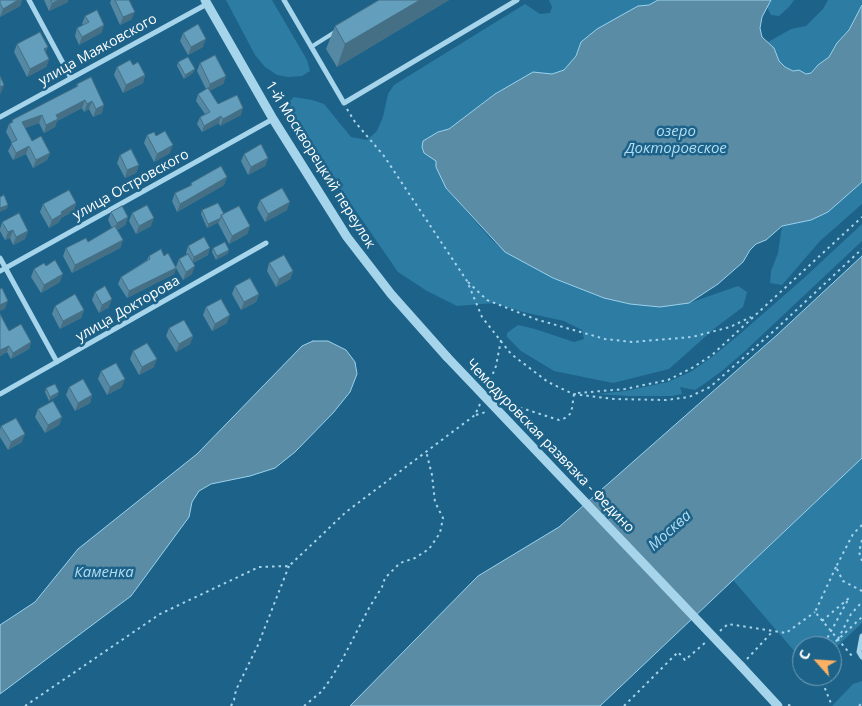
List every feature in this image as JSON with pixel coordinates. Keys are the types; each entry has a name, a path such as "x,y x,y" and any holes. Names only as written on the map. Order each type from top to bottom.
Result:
{"street":[{"path":"29,0 71,78"},
{"path":"284,0 344,103 517,0"},
{"name":"улица Маяковского","path":"0,117 206,2"},
{"name":"1-й Москворецкий переулок","path":"206,2 273,119 347,237 391,294 447,357"},
{"name":"улица Островского","path":"3,269 273,119"},
{"name":"улица Докторова","path":"0,394 266,243"},
{"path":"0,258 3,269 57,362"},
{"name":"Чемодуровская развязка - Федино","path":"447,357 778,706"},
{"path":"860,655 862,636"}],"lane":[{"path":"311,47 342,28"}],"path":[{"path":"344,103 354,122 384,156 467,281 482,317 511,354 531,371 562,390 573,394 614,399 666,400 689,397 710,387 862,249"},
{"path":"573,394 625,389 668,380 692,368 712,355 862,217"},
{"path":"467,281 488,300 535,319 606,339 632,342 692,337 730,327 753,316"},
{"path":"486,390 496,366 501,340"},
{"path":"500,409 518,407 559,420 570,414 573,394"},
{"path":"475,415 482,399"},
{"path":"231,706 236,690 258,645 289,566 346,512 475,415 492,411"},
{"path":"304,706 321,692 330,680 382,587 385,578 400,563 415,558 429,549 440,533 442,518 435,502 432,476 426,451"},
{"path":"834,636 815,612 853,534 862,525"},
{"path":"862,540 859,552 862,561"},
{"path":"25,706 160,614 260,567 289,566"},
{"path":"836,567 843,581 862,591"},
{"path":"822,620 849,598 829,636"},
{"path":"839,636 851,614 862,602"},
{"path":"841,636 862,617"},
{"path":"740,666 774,631"},
{"path":"842,645 856,660"},
{"path":"824,686 832,706"},
{"path":"859,706 862,703"}],"shaded area":[{"path":"226,0 272,0 307,60 310,71 302,76 288,77 277,75 265,67 255,55"},
{"path":"549,0 658,0 649,5 638,6 581,42 576,56 564,70 552,74 541,74 495,94 449,129 438,132 424,141 422,147 424,153 437,161 446,188 490,238 505,252 553,278 604,298 630,304 689,303 738,286 747,292 743,307 715,328 669,369 613,383 554,371 521,351 507,337 507,333 518,325 574,342 584,339 582,330 564,321 494,303 457,306 427,291 398,272 284,107 294,97 324,104 351,137 367,140 377,131 383,117 388,94 394,85 525,4 540,14 550,13 552,7"},
{"path":"771,0 794,0 779,16 771,15 767,7"},
{"path":"828,0 862,0 862,5 849,30 837,43 829,57 811,73 806,74 799,70 793,71 785,67 779,61 774,48 768,42 791,29 806,26 823,9"},
{"path":"862,182 862,204 820,241 782,285 770,283 771,271 778,253 782,226 798,223 828,212"},
{"path":"862,224 862,241 744,352 722,371 695,390 680,387 682,394 672,396 598,394 625,391 668,382 692,371 741,333"},
{"path":"862,458 862,623 842,642 842,636 792,636 792,648 733,580"},
{"path":"862,681 862,706 832,706 853,684"}],"water":[{"name":"озеро Докторовское","path":"658,0 771,0 762,17 760,28 762,37 774,48 779,61 785,67 793,71 799,70 806,74 811,73 829,57 837,43 849,30 862,5 862,182 828,212 811,220 782,226 766,240 756,244 743,262 718,284 689,303 660,307 630,304 604,298 553,278 505,252 446,188 436,167 436,161 424,153 422,147 423,141 438,132 449,129 495,94 533,72 552,74 564,70 576,56 581,42 597,29 638,6 649,5"},
{"name":"Москва","path":"862,256 862,458 600,706 350,706 478,576 559,527 777,335"},
{"name":"Каменка","path":"313,341 328,341 346,350 355,362 357,374 350,392 333,413 295,452 275,468 250,476 211,484 199,491 192,502 189,517 131,596 0,694 0,625 35,602 78,549 197,454 302,346"}],"building":[{"path":"0,0 18,0 3,9"},
{"path":"115,0 129,0 135,12 123,17"},
{"path":"379,0 420,0 345,44 335,26"},
{"path":"97,10 104,25 82,37 77,28 89,22 85,16"},
{"path":"198,24 206,39 191,47 183,33"},
{"path":"40,32 48,47 44,49 49,59 30,69 17,44"},
{"path":"215,55 226,76 210,84 200,63"},
{"path":"188,57 195,69 185,75 178,62"},
{"path":"130,60 133,65 138,62 145,75 126,85 117,67"},
{"path":"0,76 4,85 0,87"},
{"path":"91,77 104,105 96,109 92,101 87,104 85,100 56,115 58,119 46,125 42,115 22,122 32,141 41,136 50,153 36,160 29,146 16,153 11,143 17,140 9,124 13,122 12,120 78,86 77,84"},
{"path":"208,88 218,104 237,95 243,108 223,119 221,116 204,126 200,117 210,112 198,94"},
{"path":"165,131 173,145 157,154 147,135 154,132 156,136"},
{"path":"261,144 268,158 251,167 244,154"},
{"path":"131,149 139,165 127,170 120,155"},
{"path":"221,166 227,177 180,204 175,193 192,185 191,183"},
{"path":"282,188 290,202 268,214 260,200"},
{"path":"69,190 76,203 52,220 43,204"},
{"path":"4,195 8,205 0,208 0,197"},
{"path":"218,203 224,214 221,215 221,218 208,224 202,210"},
{"path":"147,205 154,218 139,226 132,213"},
{"path":"122,206 128,217 117,223 111,212"},
{"path":"239,206 250,226 232,236 221,215"},
{"path":"19,213 28,231 16,237 13,230 8,232 2,222"},
{"path":"115,226 123,240 75,265 66,248 86,238 88,242"},
{"path":"204,237 210,248 194,257 188,246"},
{"path":"225,242 229,250 217,256 213,248"},
{"path":"161,249 164,256 168,253 176,268 129,291 121,277 150,259 149,256"},
{"path":"188,254 195,266 186,272 179,259"},
{"path":"284,255 293,271 279,279 269,263"},
{"path":"55,260 63,274 44,285 34,269 44,263 46,266"},
{"path":"250,278 259,294 244,302 235,286"},
{"path":"105,286 112,299 102,305 95,292"},
{"path":"2,288 8,301 0,305 0,289"},
{"path":"75,294 84,310 63,321 55,306"},
{"path":"221,299 230,315 215,324 206,307"},
{"path":"0,314 9,331 21,324 31,342 13,353 9,346 0,350"},
{"path":"184,320 193,336 179,344 169,328"},
{"path":"147,343 157,359 142,367 133,351"},
{"path":"116,363 125,379 110,387 101,371"},
{"path":"83,379 92,395 78,403 69,387"},
{"path":"55,384 59,392 50,397 46,388"},
{"path":"53,401 62,417 48,425 38,409"},
{"path":"16,418 25,434 11,442 1,426"}]}
